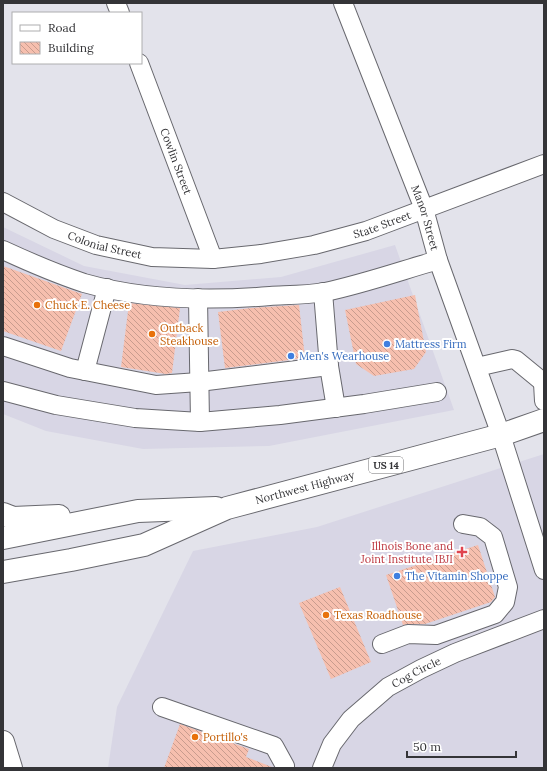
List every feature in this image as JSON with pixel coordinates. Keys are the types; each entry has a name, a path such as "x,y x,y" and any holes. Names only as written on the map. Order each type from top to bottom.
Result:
{"main road":[{"name":"Northwest Highway","path":"3,572 144,545 227,508 501,435 544,420"},
{"name":"Northwest Highway","path":"3,538 138,511 227,508"},
{"path":"3,514 13,518 138,511"},
{"path":"3,742 11,768"}],"street":[{"name":"Manor Street","path":"344,3 424,208 438,260 501,435"},
{"name":"Cowlin Street","path":"139,64 213,259"},
{"name":"State Street","path":"213,259 261,254 314,245 366,231 544,164"},
{"name":"Colonial Street","path":"3,202 54,229 96,245 152,257 213,259"},
{"path":"3,250 33,264 84,282 127,293 236,299 323,292 438,260"},
{"path":"85,371 107,288"},
{"path":"323,292 329,366 336,408"},
{"path":"198,298 200,422"},
{"path":"3,346 70,368 156,385 199,382 329,366"},
{"path":"476,367 512,359 516,360 544,383 544,401"},
{"path":"3,391 56,405 135,418 200,422 336,408 437,392"},
{"path":"501,435 544,570"},
{"path":"382,644 408,634 436,635 495,614 505,602 508,588 492,537 480,527 463,524"},
{"name":"Cog Circle","path":"322,768 332,744 351,719 388,687 455,653 544,619"},
{"path":"162,708 274,746 285,766 284,768"}],"shaded area":[{"path":"3,227 84,266 185,285 281,277 395,245 454,410 269,446 143,449 46,431 3,414"},
{"path":"544,454 544,768 108,768 117,707 193,551 317,527"}],"building":[{"path":"3,266 82,294 61,351 3,331"},
{"path":"415,295 426,352 414,369 374,376 356,364 345,310"},
{"path":"129,303 180,308 172,373 166,374 121,367"},
{"path":"299,305 305,358 225,368 218,312"},
{"path":"478,545 495,597 491,602 425,624 403,625 386,575"},
{"path":"340,587 371,662 331,679 299,603"},
{"name":"Portillo's","path":"180,724 249,749 246,757 272,767 164,768"}],"place":[{"name":"Chuck E. Cheese","path":"37,305"},
{"name":"Outback Steakhouse","path":"152,334"},
{"name":"Mattress Firm","path":"387,344"},
{"name":"Men's Wearhouse","path":"291,356"},
{"name":"Illnois Bone and Joint Institute IBJI","path":"462,552"},
{"name":"The Vitamin Shoppe","path":"397,576"},
{"name":"Texas Roadhouse","path":"326,615"},
{"name":"Portillo's","path":"195,737"}]}
